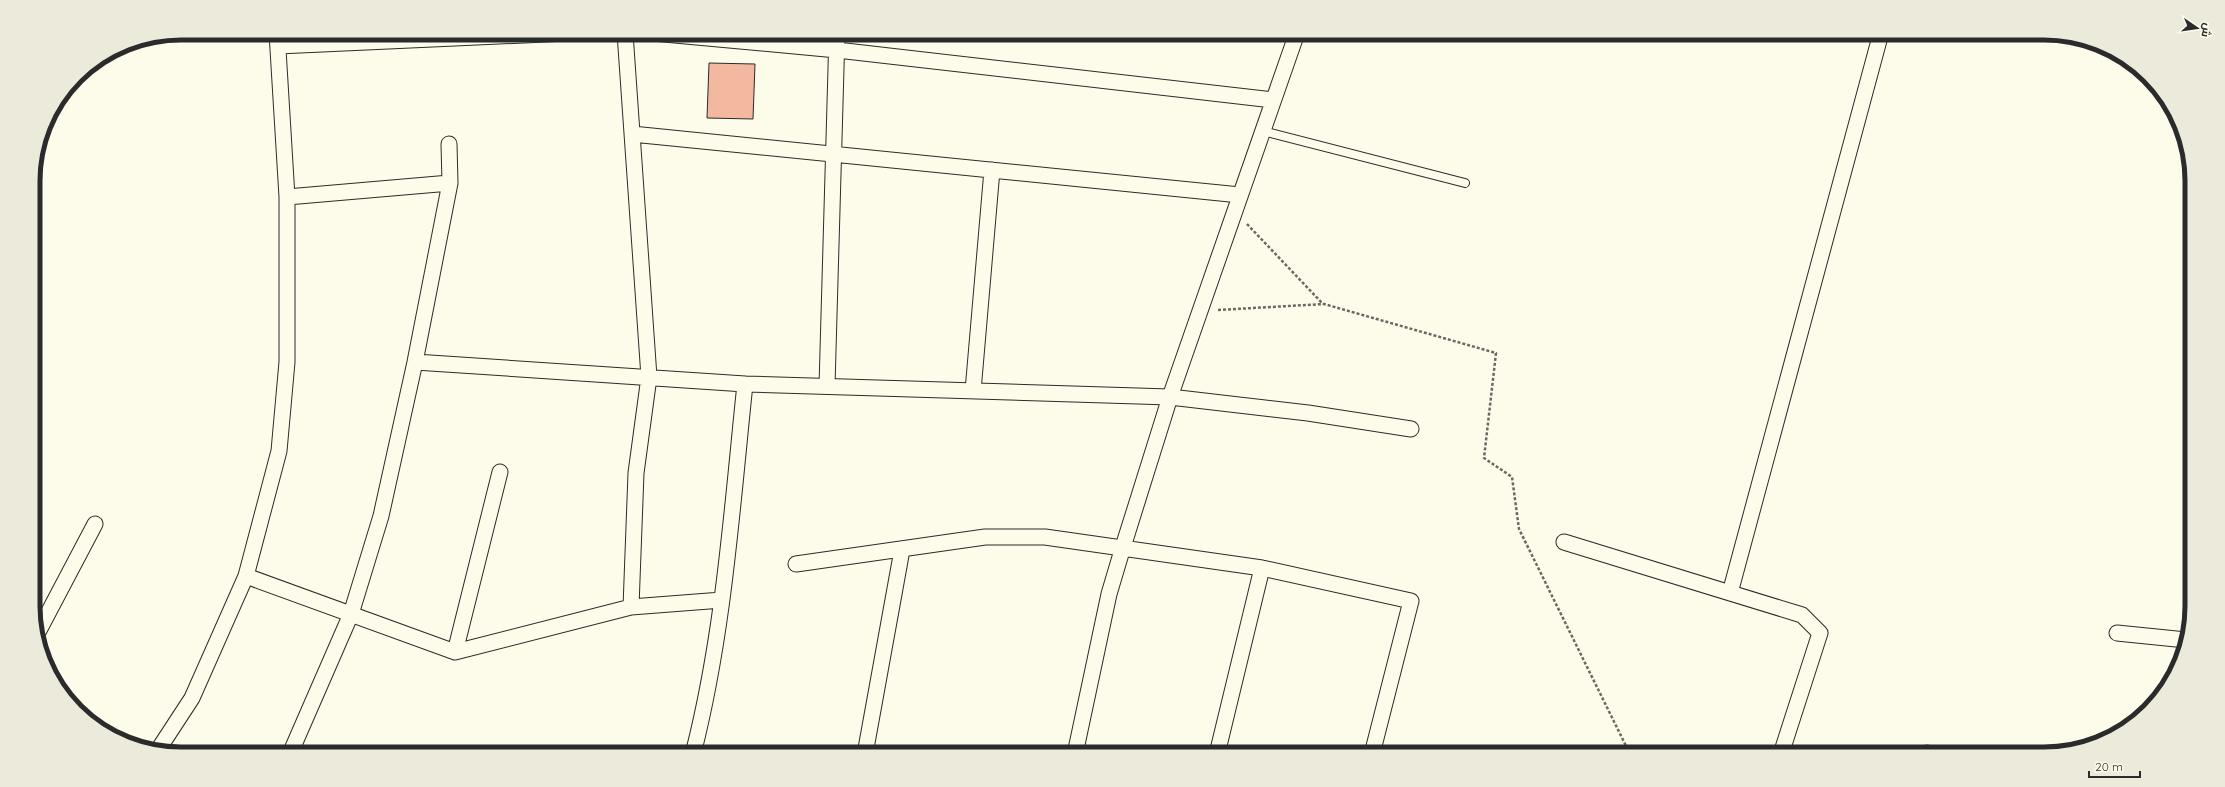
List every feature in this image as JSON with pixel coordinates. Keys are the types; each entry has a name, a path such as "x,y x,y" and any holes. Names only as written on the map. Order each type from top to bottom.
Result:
{"street":[{"path":"161,746 192,698 246,576 279,451 287,362 287,197 277,40"},
{"path":"625,40 649,377 636,473 631,607"},
{"path":"728,40 837,50 1273,100"},
{"path":"827,386 837,40"},
{"path":"1076,747 1109,594 1123,547 1170,397 1294,40"},
{"path":"1730,593 1879,40"},
{"path":"632,134 1240,195"},
{"path":"293,747 351,614 380,516 415,362 450,183 449,144"},
{"path":"973,391 992,170"},
{"path":"287,197 450,183"},
{"path":"415,362 745,384 1170,397 1308,412 1411,429"},
{"path":"695,747 707,700 722,600 745,384"},
{"path":"455,652 500,472"},
{"path":"41,626 95,524"},
{"path":"796,564 985,537 1045,537 1262,568 1411,601 1374,747"},
{"path":"1564,542 1802,615 1820,633 1783,747"},
{"path":"866,747 902,550"},
{"path":"1219,747 1262,568"},
{"path":"246,576 455,652 631,607 722,600"},
{"path":"2117,632 2181,639"}],"lane":[{"path":"1263,131 1465,183"}],"path":[{"path":"1235,211 1324,304"},
{"path":"1200,311 1324,304 1496,353 1484,458 1512,477 1519,529 1627,747"}],"building":[{"path":"709,63 755,64 753,119 707,118"}]}
